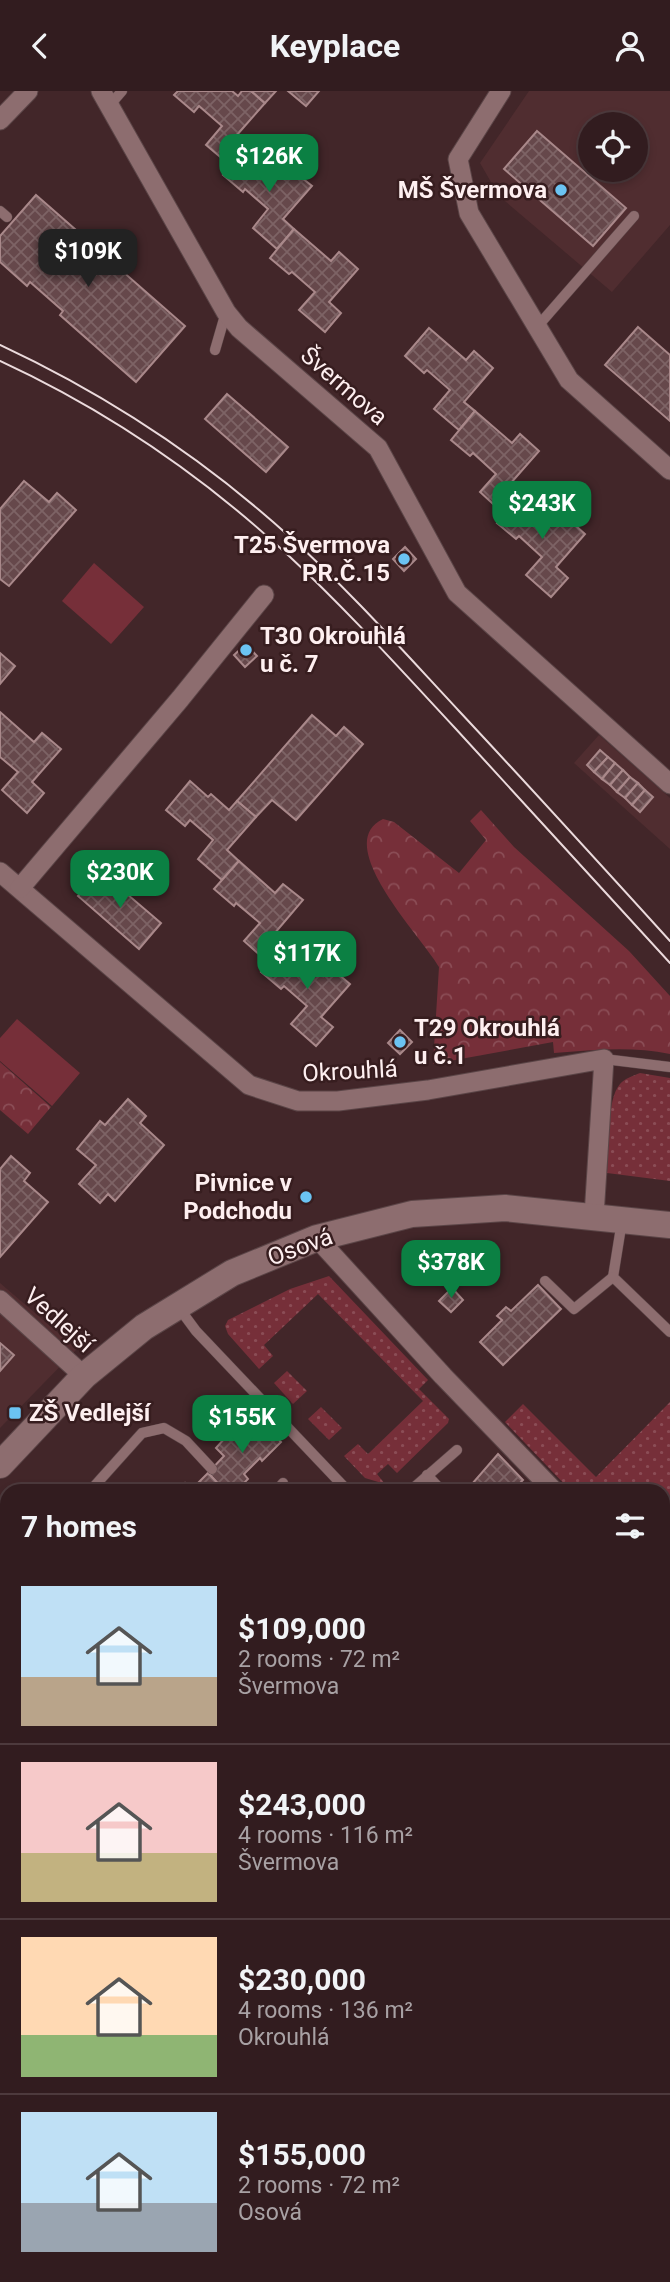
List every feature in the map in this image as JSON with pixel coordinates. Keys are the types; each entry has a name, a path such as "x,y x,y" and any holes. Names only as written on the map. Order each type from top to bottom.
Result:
{"street":[{"path":"0,120 28,91"},
{"path":"501,91 458,159 469,213 569,380 670,470"},
{"name":"Švermova","path":"111,96 226,312 239,328 378,447 457,593 670,784"},
{"path":"20,888 264,595"},
{"name":"Okrouhlá","path":"0,872 249,1085 298,1101 338,1101 428,1090 604,1059"},
{"path":"594,1216 604,1059"},
{"name":"Osová","path":"0,1465 84,1376 144,1327 232,1272 317,1238 412,1214 505,1208 670,1225"},
{"path":"317,1238 443,1376 547,1484"},
{"name":"Vedlejší","path":"0,1300 84,1376"}],"lane":[{"path":"537,327 634,216"},
{"path":"215,351 226,312"},
{"name":"Okrouhlá","path":"604,1059 670,1067"},
{"path":"545,1281 575,1309 613,1277 622,1220"},
{"path":"613,1277 670,1332"},
{"path":"176,1305 196,1331 341,1484"},
{"path":"96,1484 142,1433 163,1428 186,1441 212,1469"},
{"path":"417,1484 457,1450"},
{"path":"427,1475 435,1484"}],"shaded area":[{"path":"529,91 670,91 670,225 612,292 499,196 480,163"},
{"path":"599,735 670,798 670,849 574,763"},
{"path":"0,1283 77,1349 0,1428"}],"green space":[{"path":"94,563 144,607 111,644 62,601"},
{"path":"481,810 514,847 629,951 670,996 670,1054 627,1049 554,1053 553,1042 433,1064 439,967 400,914 373,869 367,849 370,831 383,819 394,822 459,873 486,840 470,821"},
{"path":"17,1019 80,1073 52,1106 0,1061 0,1038"},
{"path":"0,1062 51,1107 28,1134 0,1110"},
{"path":"640,1073 670,1078 670,1181 607,1173 612,1102 620,1084"},
{"path":"329,1276 428,1380 419,1389 449,1419 397,1473 388,1464 377,1474 385,1484 365,1478 344,1456 358,1444 368,1454 423,1401 318,1294 264,1345 273,1356 259,1369 228,1334 225,1326 228,1320 290,1289"},
{"path":"287,1371 307,1391 293,1404 274,1383"},
{"path":"670,1402 670,1484 564,1484 505,1422 523,1404 596,1477"},
{"path":"321,1407 342,1428 329,1440 308,1419"}],"building":[{"path":"178,91 232,91 238,96 242,91 251,91 265,103 236,136 248,147 231,166 206,145 222,126 199,106 194,112 174,95"},
{"path":"251,91 276,91 265,103"},
{"path":"288,91 319,91 306,106"},
{"path":"537,131 578,166 578,182 596,182 626,208 593,246 504,169"},
{"path":"248,147 284,179 292,170 312,186 283,219 294,229 277,249 253,228 268,209 223,175"},
{"path":"36,195 76,230 72,233 105,262 107,260 113,263 185,326 136,382 60,315 63,311 30,282 27,286 0,262 0,236"},
{"path":"294,229 331,261 339,252 358,269 329,302 341,313 325,332 299,310 315,292 270,258"},
{"path":"638,327 670,355 670,421 605,365"},
{"path":"429,328 466,360 474,351 493,368 464,402 475,411 459,430 434,409 450,390 427,370 424,373 405,356"},
{"path":"227,394 288,447 266,472 205,419"},
{"path":"475,411 512,443 520,434 539,451 510,484 521,494 504,514 480,492 496,474 473,453 470,456 451,440"},
{"path":"24,481 49,502 57,493 76,510 9,586 0,579 0,509"},
{"path":"521,494 558,526 566,517 585,534 556,567 568,578 551,597 526,575 542,557 519,536 516,539 497,523"},
{"name":"T25 Švermova PR.Č.15","path":"405,547 416,559 404,571 393,559"},
{"name":"T30 Okrouhlá u č. 7","path":"246,644 257,656 245,667 234,655"},
{"path":"0,653 15,666 0,684"},
{"path":"0,712 34,742 42,733 61,749 32,782 44,793 27,813 2,790 18,772 0,757"},
{"path":"312,715 336,736 344,727 363,744 296,820 272,800 256,817 237,801"},
{"path":"600,750 608,757 594,772 587,765"},
{"path":"608,757 615,763 602,779 594,772"},
{"path":"615,763 623,770 610,785 602,779"},
{"path":"623,770 630,777 617,792 610,785"},
{"path":"630,777 638,783 625,798 617,792"},
{"path":"190,781 229,810 237,801 256,817 227,850 239,861 222,880 198,859 213,840 190,820 185,826 166,810"},
{"path":"638,783 645,790 632,805 625,798"},
{"path":"645,790 653,797 640,812 632,805"},
{"path":"239,861 275,893 283,884 303,900 274,934 285,944 269,963 244,941 260,923 214,889"},
{"path":"100,871 161,923 139,949 78,896"},
{"path":"285,944 323,976 330,967 350,984 321,1017 333,1027 316,1046 291,1024 307,1006 284,986 281,989 261,972"},
{"name":"T29 Okrouhlá u č.1","path":"400,1030 412,1042 400,1054 388,1043"},
{"path":"128,1099 146,1116 140,1123 164,1145 115,1201 108,1194 100,1203 79,1184 96,1165 77,1149 100,1121 105,1125"},
{"path":"11,1156 30,1173 24,1181 48,1202 0,1257 0,1169"},
{"path":"538,1285 561,1309 503,1365 480,1342 502,1320 497,1316 506,1307 511,1311"},
{"path":"452,1288 463,1300 451,1312 439,1301"},
{"path":"0,1343 14,1355 0,1371"},
{"path":"257,1418 281,1442 244,1474 248,1479 243,1484 218,1484 208,1473 224,1456 216,1448 233,1429 240,1435"},
{"path":"498,1454 523,1480 519,1484 472,1484"},
{"path":"208,1473 218,1484 197,1484"}],"tram line":[{"path":"0,345 78,385 152,430 223,481 290,537 376,622 670,941"},
{"path":"0,361 116,423 188,473 257,527 332,597 394,662 670,963"}],"place":[{"name":"MŠ Švermova","path":"561,190"},
{"name":"T25 Švermova PR.Č.15","path":"404,559"},
{"name":"T30 Okrouhlá u č. 7","path":"246,650"},
{"name":"T29 Okrouhlá u č.1","path":"400,1042"},
{"name":"Pivnice v Podchodu","path":"306,1197"},
{"name":"ZŠ Vedlejší","path":"15,1413"}]}
